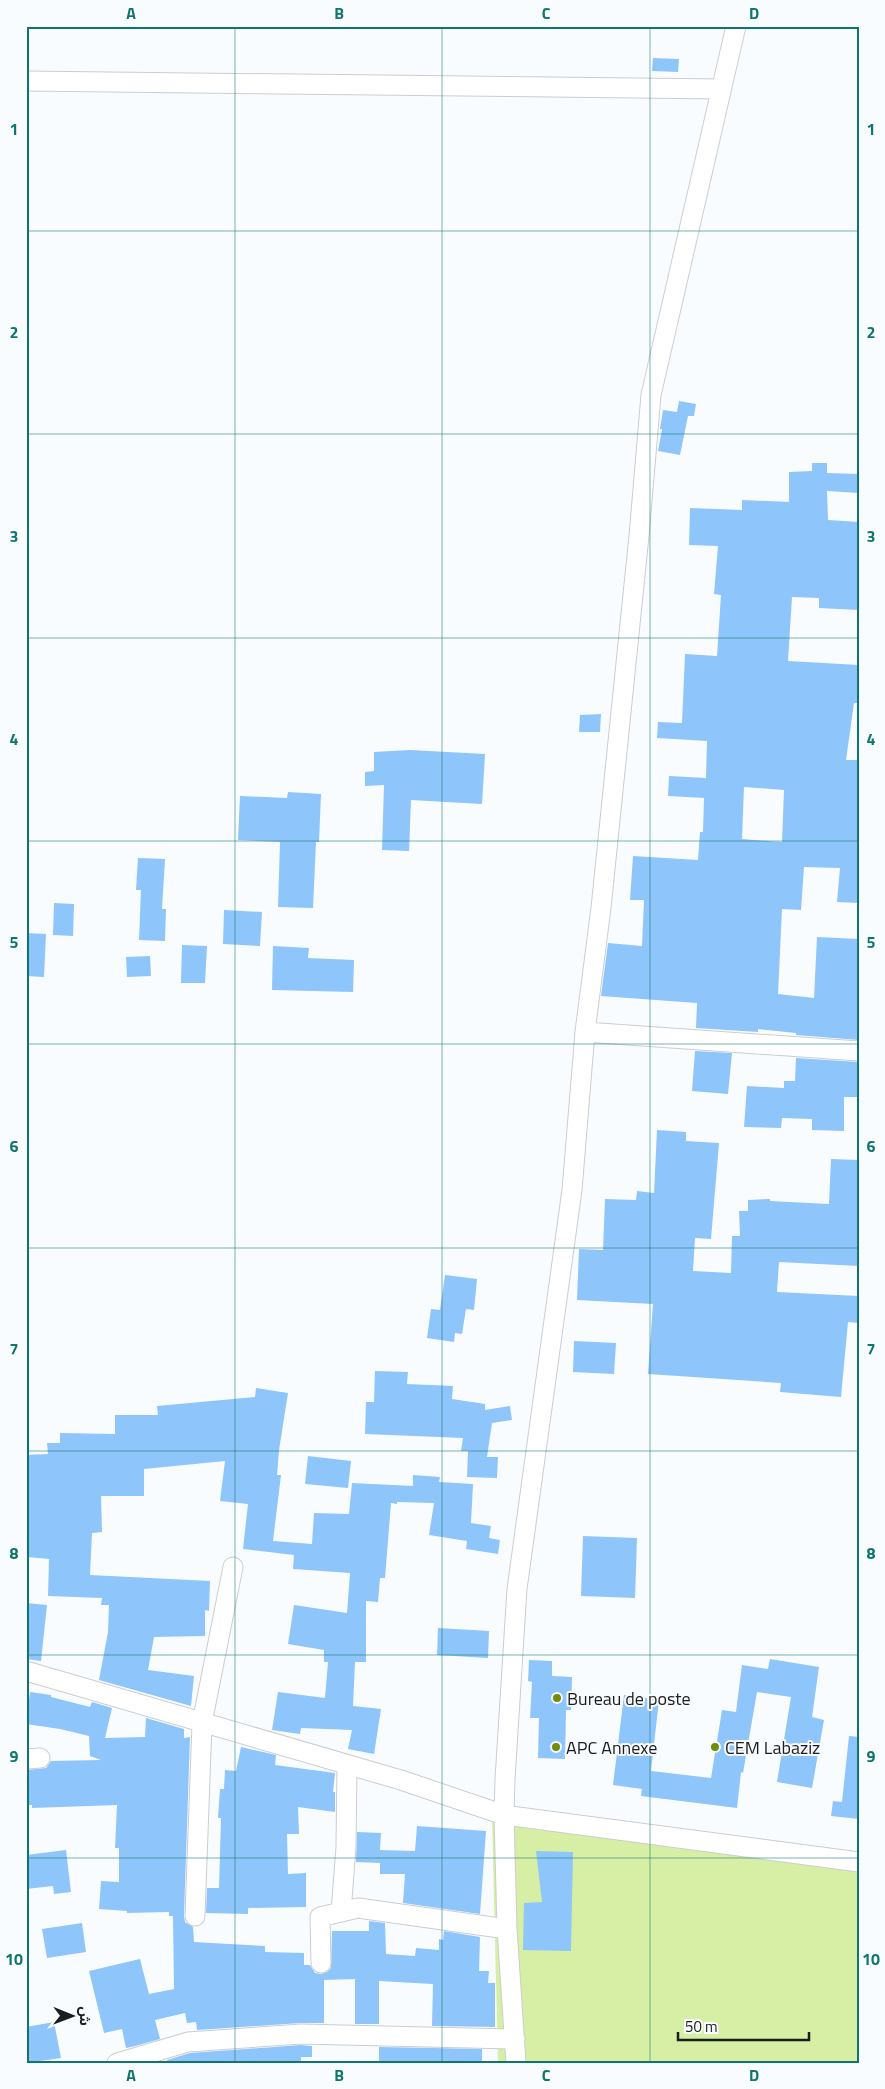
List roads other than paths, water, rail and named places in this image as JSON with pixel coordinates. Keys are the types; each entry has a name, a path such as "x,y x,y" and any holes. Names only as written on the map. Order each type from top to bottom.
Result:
{"street":[{"path":"516,2063 507,1929 504,1815 518,1589 572,1190 585,1032 601,908 639,536 651,395 736,26"},
{"path":"26,81 721,89"},
{"path":"585,1032 859,1050"},
{"path":"195,1916 202,1723 232,1566"},
{"path":"26,1671 401,1780 504,1815 859,1862"},
{"path":"340,1912 346,1847 347,1765"},
{"path":"321,1963 320,1917 358,1908 507,1929"},
{"path":"116,2063 188,2042 301,2034 515,2039"}],"place":[{"name":"Bureau de poste","path":"557,1698"},
{"name":"APC Annexe","path":"556,1747"},
{"name":"CEM Labaziz","path":"715,1747"}]}
